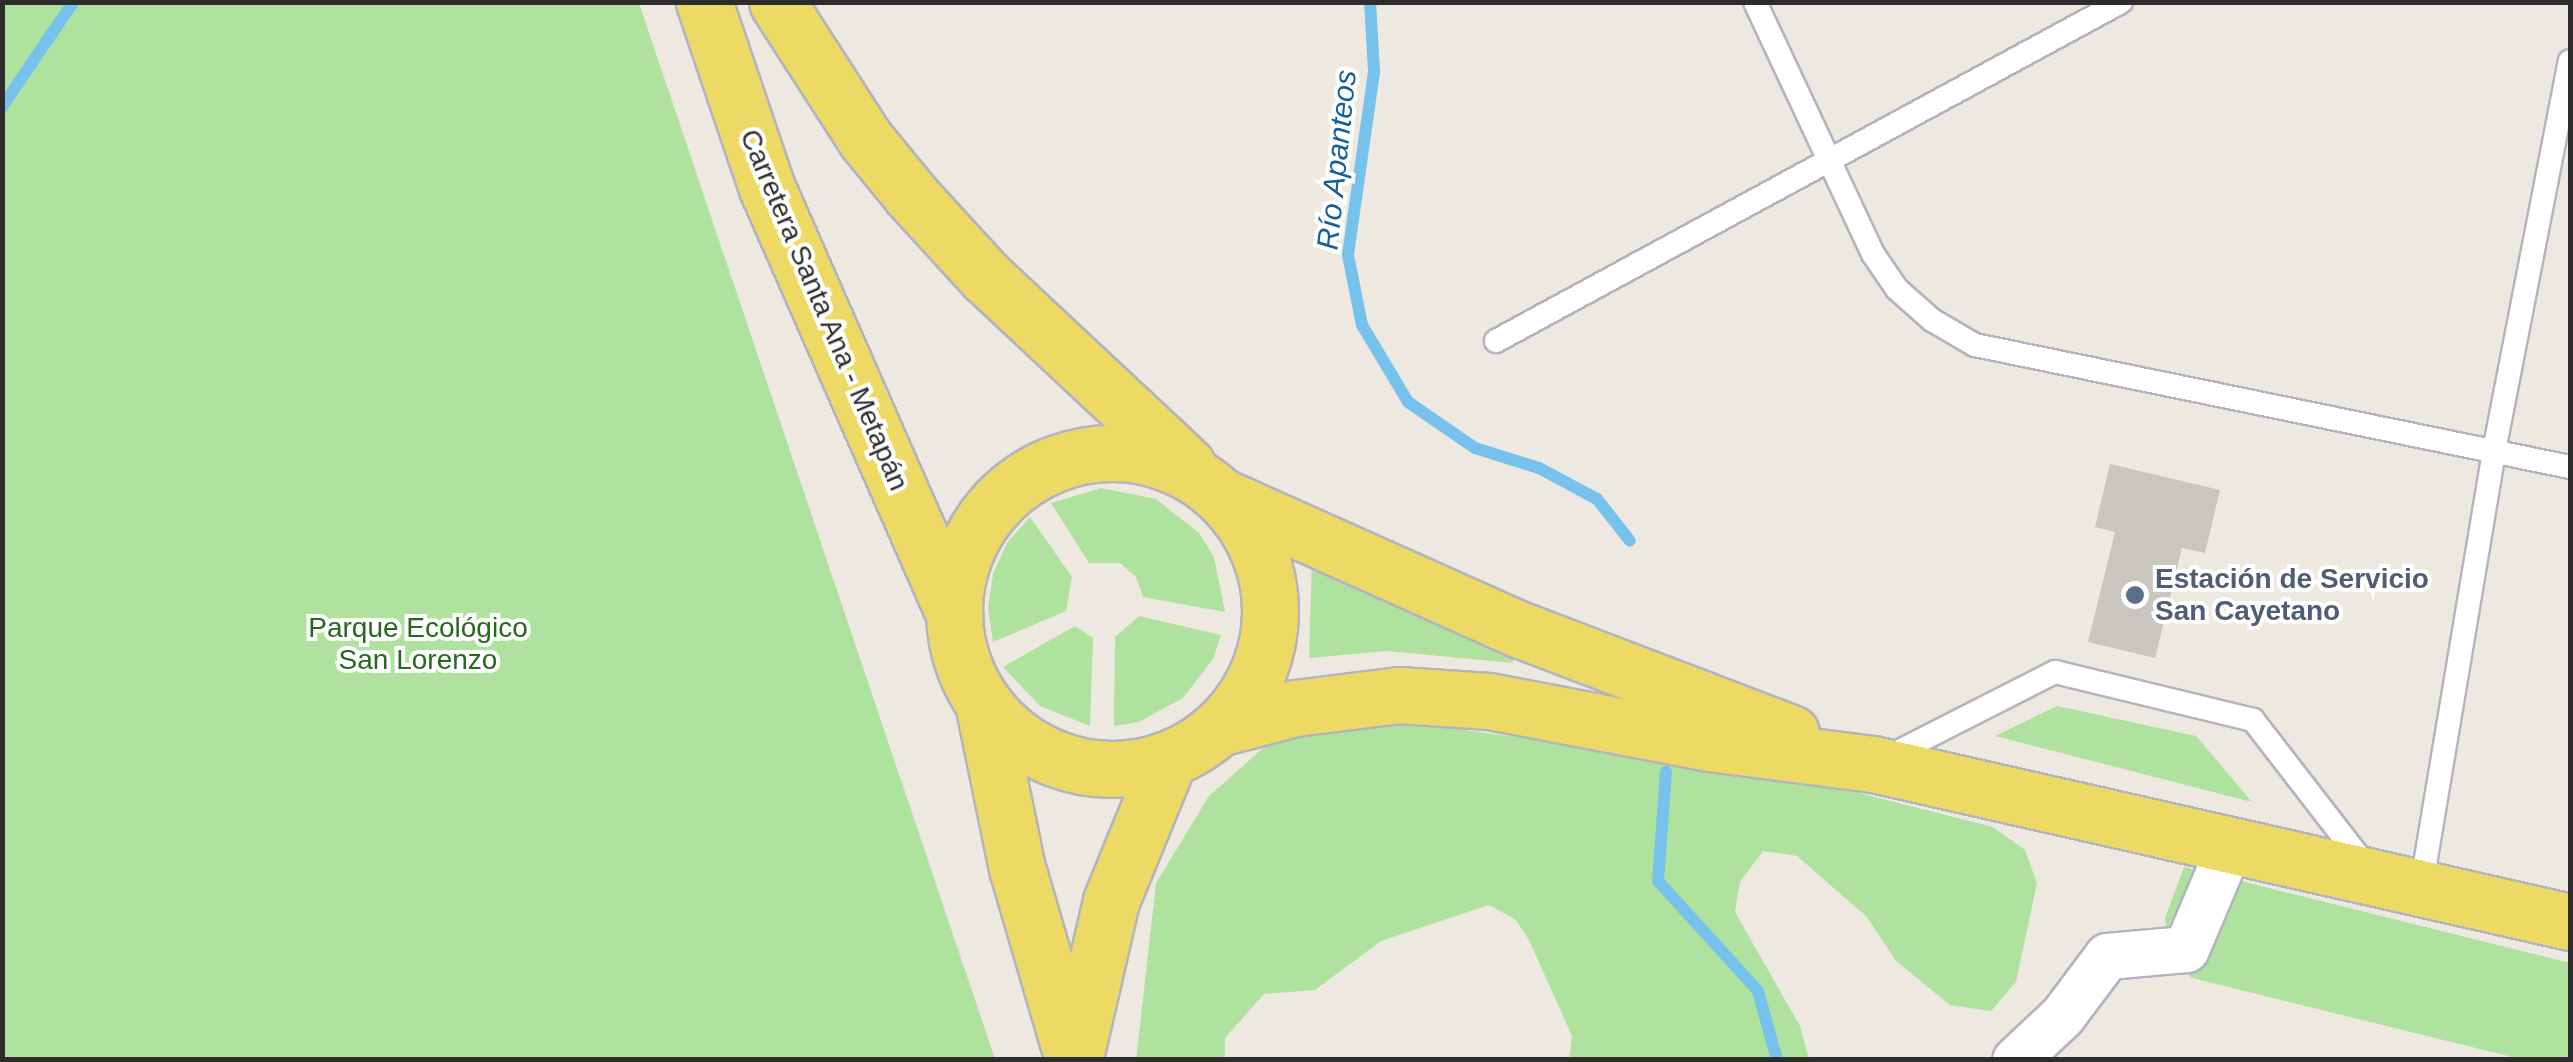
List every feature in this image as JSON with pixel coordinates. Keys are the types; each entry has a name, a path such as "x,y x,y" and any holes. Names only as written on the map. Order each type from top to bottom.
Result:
{"main road":[{"name":"Carretera Santa Ana - Metapán","path":"704,2 768,188 954,615"},
{"path":"777,2 866,140 936,222 984,276 1216,490 1261,556 1270,613 1254,681 1219,728"},
{"path":"1074,1060 1017,868 983,702 962,661 954,615 957,580 972,537 1000,500 1035,472 1078,456 1123,452 1157,458 1216,490 1521,630 1873,764"},
{"path":"983,702 1015,736 1066,763 1112,770 1168,759 1219,728 1295,708 1440,695 1873,764 2570,922"},
{"path":"1074,1060 1111,901 1168,759"}],"street":[{"path":"2015,1060 2062,1016 2107,956 2186,949 2230,845"}],"lane":[{"path":"1754,2 1873,254 1897,288 1975,345 2570,467"},
{"path":"1496,341 2121,2"},
{"path":"2398,882 2494,451 2570,62"},
{"path":"1873,764 2055,672 2253,720 2398,882"}],"green space":[{"name":"Parque Ecológico San Lorenzo","path":"639,3 995,1059 3,1059 3,4"},
{"path":"1101,488 1156,499 1199,533 1214,557 1225,612 1143,597 1136,577 1120,563 1089,563 1051,503"},
{"path":"1030,517 1072,577 1066,611 993,642 988,608 993,574 1007,543"},
{"path":"1312,559 1513,656 1513,663 1387,651 1309,658"},
{"path":"1139,616 1221,635 1213,659 1183,698 1139,722 1114,726 1115,637"},
{"path":"1075,626 1093,638 1090,726 1040,706 1003,667"},
{"path":"2057,706 2196,736 2252,802 1995,736"},
{"path":"1404,722 1777,772 1993,827 2025,850 2037,883 2016,982 1991,1011 1950,1005 1896,961 1867,917 1797,856 1763,851 1740,882 1735,912 1800,1026 1809,1059 1569,1059 1572,1036 1529,940 1516,920 1489,905 1381,941 1315,990 1264,994 1225,1038 1225,1059 1136,1060 1156,883 1209,796 1270,742"},
{"path":"2184,867 2570,963 2570,1059 2520,1059 2192,978 2171,958 2165,918"}],"building":[{"path":"2110,464 2220,490 2205,553 2182,548 2155,658 2088,642 2115,532 2095,527"}],"waterway":[{"path":"2,107 73,2"},
{"name":"Río Apanteos","path":"1370,2 1374,72 1348,255 1362,325 1408,402 1475,448 1539,468 1597,499 1630,541"},
{"name":"Río Apanteos","path":"1666,772 1658,881 1758,991 1777,1060"}],"place":[{"name":"Estación de Servicio San Cayetano","path":"2135,595"}]}
